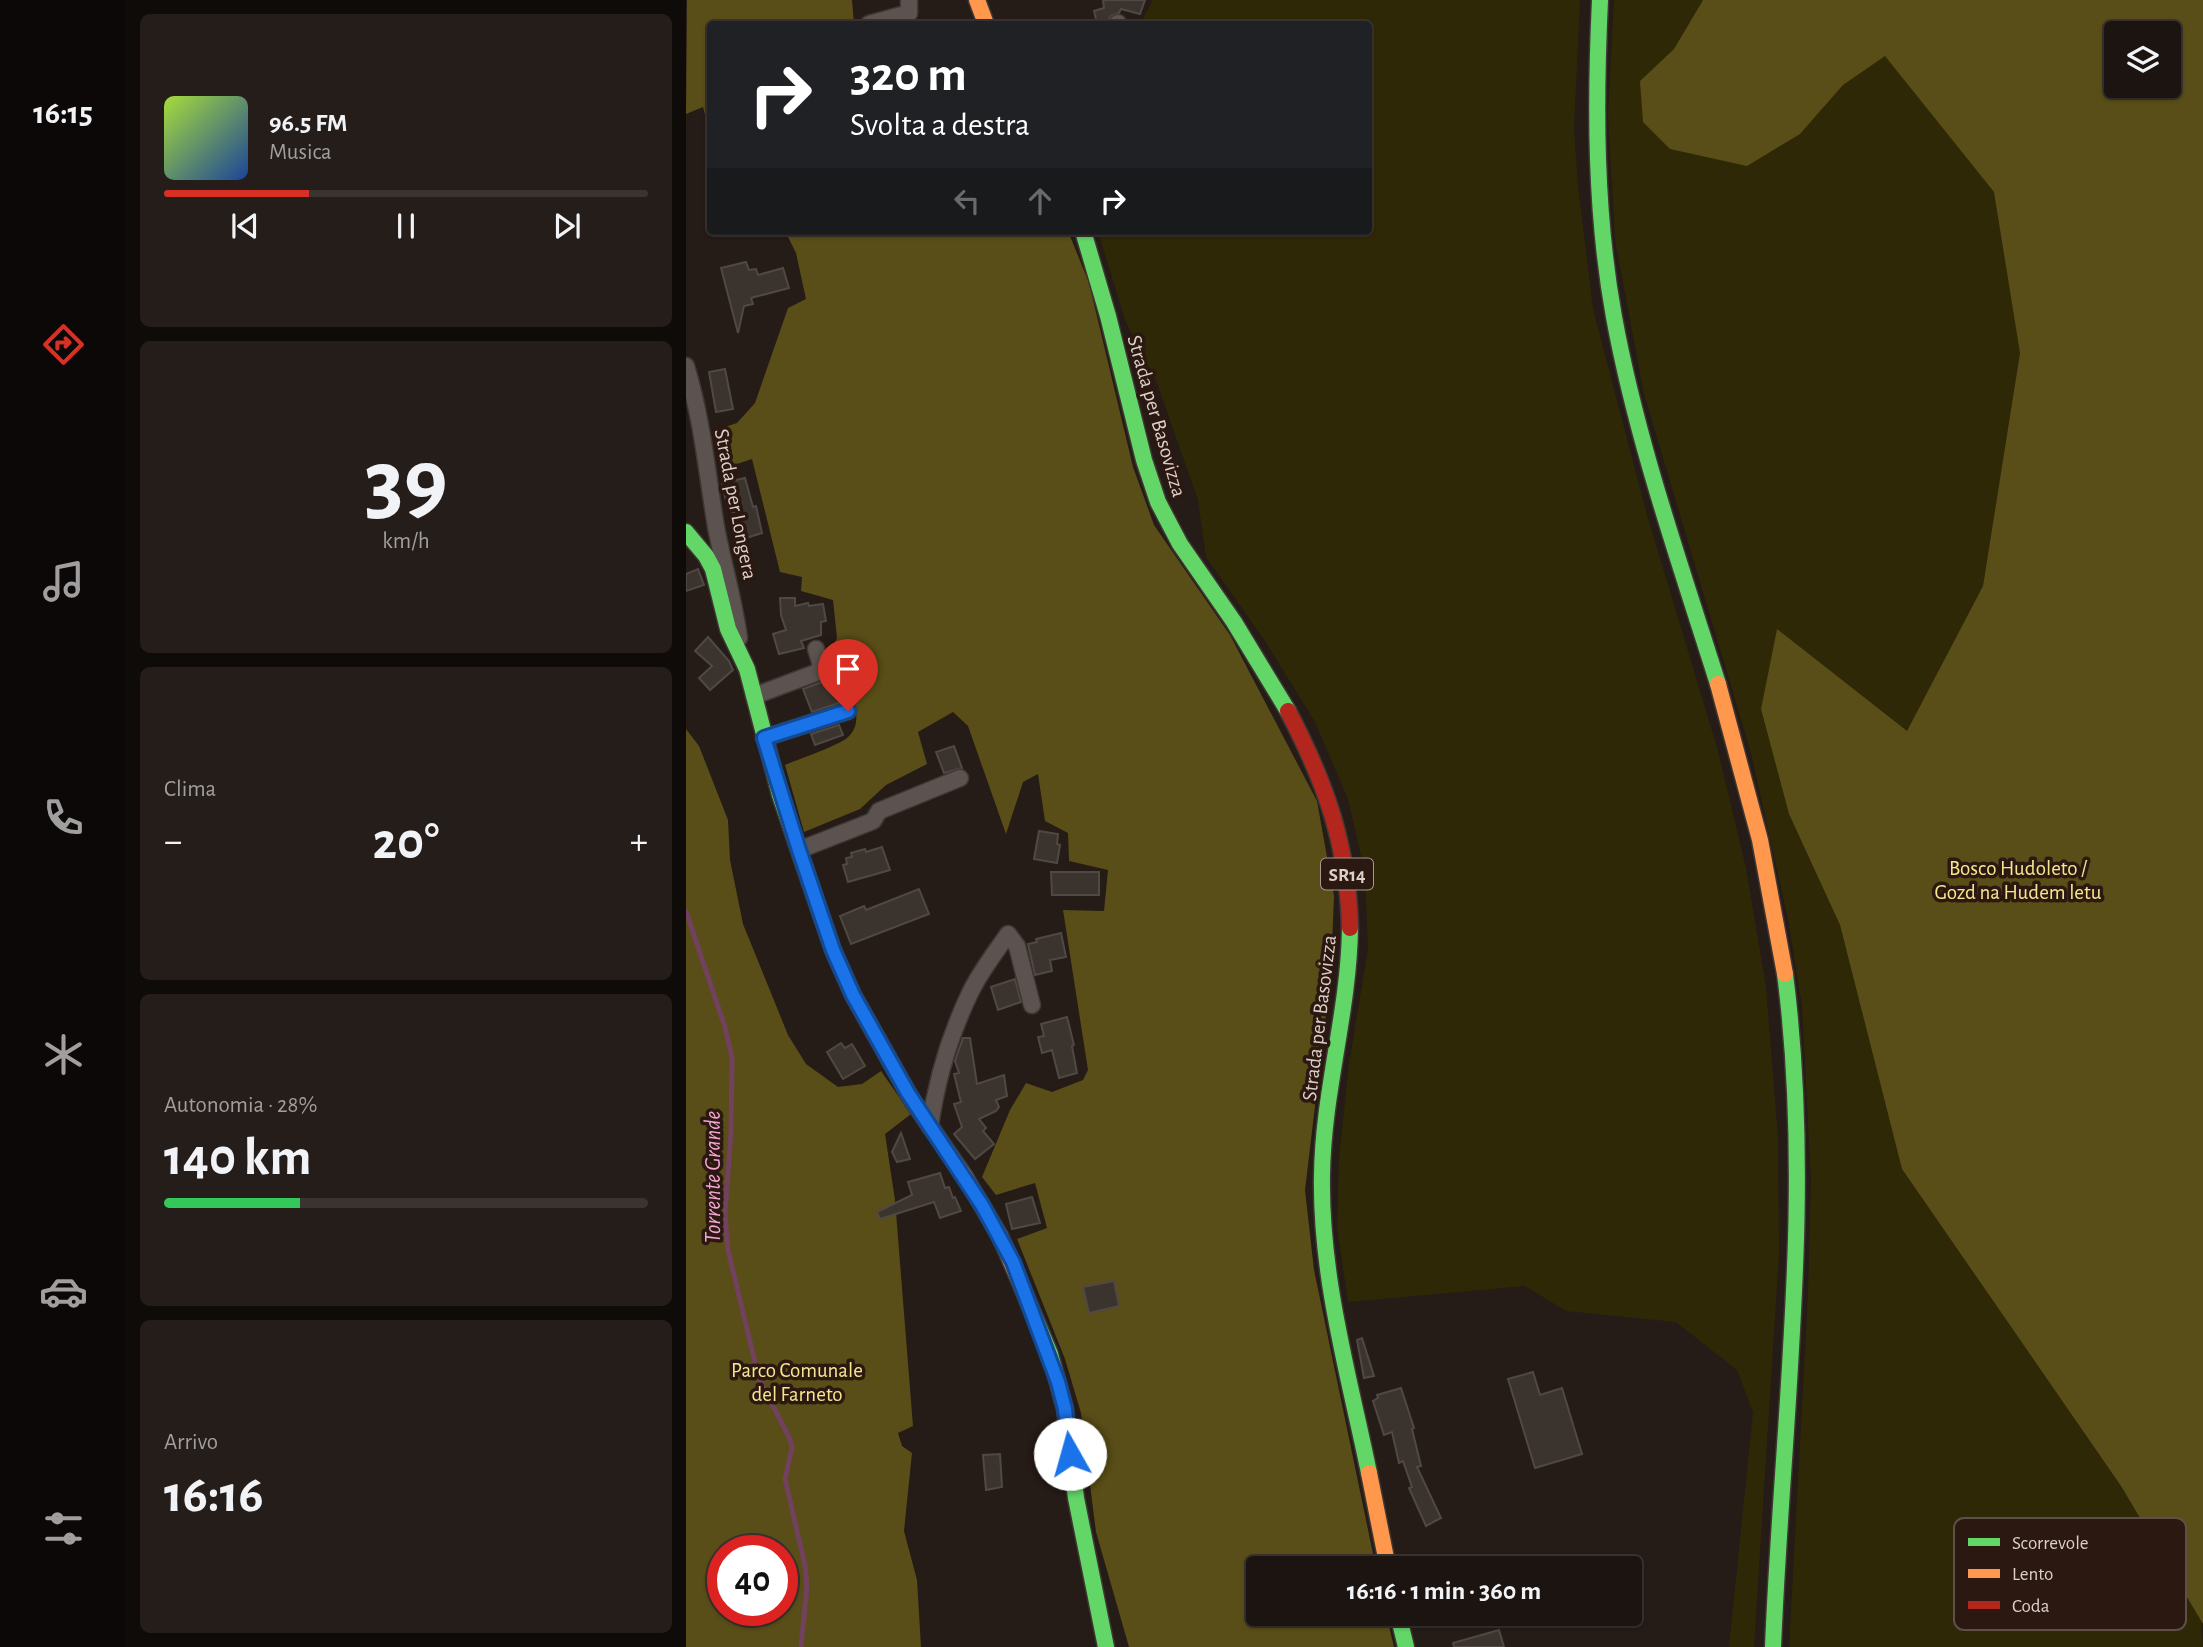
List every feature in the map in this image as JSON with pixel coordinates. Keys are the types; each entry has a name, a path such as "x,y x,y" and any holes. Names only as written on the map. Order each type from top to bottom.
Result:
{"main road":[{"path":"977,0 985,21"},
{"path":"1600,0 1596,65 1596,145 1600,219 1612,308 1633,403 1749,793 1781,946 1793,1046 1797,1129 1797,1235 1776,1546 1773,1647"},
{"name":"Strada per Basovizza","path":"1084,235 1156,497 1178,541 1234,622 1290,713 1331,806 1343,849 1351,927 1349,965 1324,1140 1323,1232 1334,1304 1386,1556"},
{"name":"Strada per Longera","path":"686,532 713,569 728,629 740,651 764,738 833,950 853,995 908,1093 1000,1236 1050,1354 1065,1409 1076,1498 1106,1647"},
{"path":"1401,1626 1406,1647"}],"street":[{"path":"880,21 909,13 909,0"},
{"name":"Strada per Longera","path":"686,366 696,407 718,537 735,608 740,651"},
{"path":"754,696 818,672 821,665 817,649"},
{"path":"764,738 848,711"},
{"path":"799,850 873,821 879,811 960,778"},
{"path":"930,1127 936,1090 960,1016 982,972 1008,934 1017,946 1032,1004"}],"shaded area":[{"path":"1153,0 1580,0 1574,128 1578,187 1593,309 1647,515 1718,751 1746,868 1766,987 1778,1137 1779,1253 1754,1647 1729,1647 1753,1412 1737,1370 1676,1322 1566,1311 1525,1286 1348,1302 1337,1227 1339,1158 1349,1064 1368,949 1365,873 1348,799 1315,722 1265,641 1206,557 1198,500 1157,383 1125,320 1099,235 1372,235 1372,21 1142,21"},
{"path":"1614,0 1703,0 1674,49 1640,81 1800,134 1843,85 1885,55 1995,192 2020,353 1983,586 1907,732 1777,630 1761,709 1789,814 1840,925 1902,1169 2121,1486 2140,1518 1954,1518 1954,1630 2186,1630 2186,1594 2201,1619 2203,1647 1789,1647 1808,1295 1811,1180 1802,1006 1788,919 1751,753 1644,394 1615,240 1608,114"}],"green space":[{"path":"687,0 852,0 854,21 707,21 707,122 703,107 686,114"},
{"name":"Bosco Hudoleto / Gozd na Hudem letu","path":"1703,0 2203,0 2203,1624 2186,1595 2186,1518 2140,1518 2121,1486 1902,1169 1840,925 1789,814 1761,709 1777,629 1907,731 1983,586 2020,353 1994,192 1885,56 1843,85 1800,134 1747,166 1670,149 1643,122 1640,81 1674,49"},
{"path":"787,235 1070,235 1089,283 1133,467 1154,525 1230,635 1317,801 1334,896 1331,972 1305,1190 1314,1270 1374,1556 1246,1556 1246,1626 1389,1626 1394,1647 1129,1647 1096,1532 1081,1413 1065,1359 1017,1239 1047,1228 1035,1183 996,1195 982,1177 1010,1110 1026,1083 1052,1092 1083,1080 1088,1070 1063,910 1104,911 1108,870 1069,861 1068,833 1045,821 1038,774 1023,782 1006,834 968,726 953,712 918,732 927,764 886,785 860,809 804,832 785,765 847,738 854,729 856,719 852,695 830,652 837,638 833,600 801,591 802,577 780,572 752,459 725,468 719,429 737,423 755,403 788,308 806,299 796,253"},
{"name":"Parco Comunale del Farneto","path":"686,729 699,746 728,820 730,860 743,924 788,1035 806,1064 838,1087 862,1084 881,1071 911,1114 885,1134 895,1200 913,1426 898,1433 902,1446 912,1453 904,1531 917,1580 921,1647 686,1647"}],"building":[{"path":"1103,0 1145,0 1140,14 1121,9 1107,21 1096,21 1094,11 1104,8"},
{"path":"746,262 749,270 756,269 758,275 783,268 789,288 751,298 753,304 744,306 738,333 721,268"},
{"path":"725,369 733,409 716,412 709,372"},
{"path":"745,478 753,507 756,506 762,533 743,539 737,512 732,512 730,500 726,501 722,483"},
{"path":"698,569 704,585 686,591 686,574"},
{"path":"780,598 795,598 795,606 823,604 826,621 821,622 821,635 801,641 804,648 779,654 773,634 786,630 781,615"},
{"path":"708,637 729,661 733,670 710,690 699,678 712,666 695,651"},
{"path":"835,673 845,701 812,712 803,689 822,682"},
{"path":"839,725 843,735 815,745 811,734"},
{"path":"954,746 962,768 944,773 936,752"},
{"path":"1039,831 1058,834 1057,844 1060,845 1057,863 1034,859"},
{"path":"882,847 890,870 848,882 843,865 847,864 846,858 852,857 851,853"},
{"path":"1051,872 1099,872 1099,895 1052,895"},
{"path":"919,889 929,914 851,944 840,916 864,906 866,910"},
{"path":"1061,933 1066,957 1050,960 1052,971 1035,975 1028,944 1037,942 1036,939"},
{"path":"1015,979 1021,1002 998,1010 991,987"},
{"path":"1067,1017 1077,1073 1059,1078 1052,1050 1042,1053 1038,1037 1044,1036 1041,1024"},
{"path":"963,1038 970,1038 977,1084 1004,1075 1007,1096 996,1100 999,1107 996,1111 979,1119 986,1128 983,1131 994,1144 975,1159 954,1134 962,1127 954,1104 961,1102 954,1074 959,1073 955,1061"},
{"path":"841,1043 845,1048 852,1044 865,1066 843,1079 827,1052"},
{"path":"901,1133 910,1159 897,1162 892,1152"},
{"path":"940,1173 945,1188 949,1187 961,1211 940,1218 934,1202 880,1219 877,1212 912,1195 908,1182"},
{"path":"1032,1197 1040,1223 1012,1229 1006,1204"},
{"path":"1114,1281 1119,1306 1089,1313 1083,1287"},
{"path":"1362,1338 1374,1376 1364,1378 1357,1340"},
{"path":"1533,1372 1540,1395 1562,1388 1582,1454 1535,1468 1508,1379"},
{"path":"1401,1388 1414,1428 1412,1429 1421,1466 1417,1467 1441,1518 1426,1526 1409,1488 1412,1487 1403,1461 1399,1463 1392,1432 1384,1435 1373,1401 1378,1398 1377,1395"},
{"path":"1000,1454 1002,1487 986,1490 983,1455"},
{"path":"1499,1630 1504,1647 1454,1647 1453,1643"}],"waterway":[{"name":"Torrente Grande","path":"686,911 725,1027 732,1058 731,1132 725,1213 728,1250 759,1379 792,1448 785,1479 805,1565 807,1586 801,1647"}],"traffic: fast":[{"path":"1600,0 1598,159 1603,238 1614,317 1647,456 1718,684"},
{"path":"1084,235 1108,316 1144,460 1158,502 1180,544 1234,622 1288,711"},
{"path":"686,532 713,569 728,629 747,669 780,795 833,950 853,995 912,1100"},
{"path":"1350,928 1349,959 1323,1144 1323,1213 1337,1326 1369,1473"},
{"path":"1773,1647 1796,1226 1797,1142 1785,974"},
{"path":"1022,1287 1050,1354 1065,1409 1076,1498 1106,1647"},
{"path":"1401,1626 1406,1647"}],"traffic: slow":[{"path":"977,0 985,21"},
{"path":"1718,684 1760,840 1785,974"},
{"path":"912,1100 965,1177 1000,1236 1022,1287"},
{"path":"1369,1473 1386,1556"}],"traffic: jam":[{"path":"1288,711 1324,790 1340,842 1350,928"}],"route":[{"path":"848,711 764,738 780,795 833,950 853,995 908,1093 965,1177 1013,1262 1050,1354 1065,1409 1070,1454"}]}
